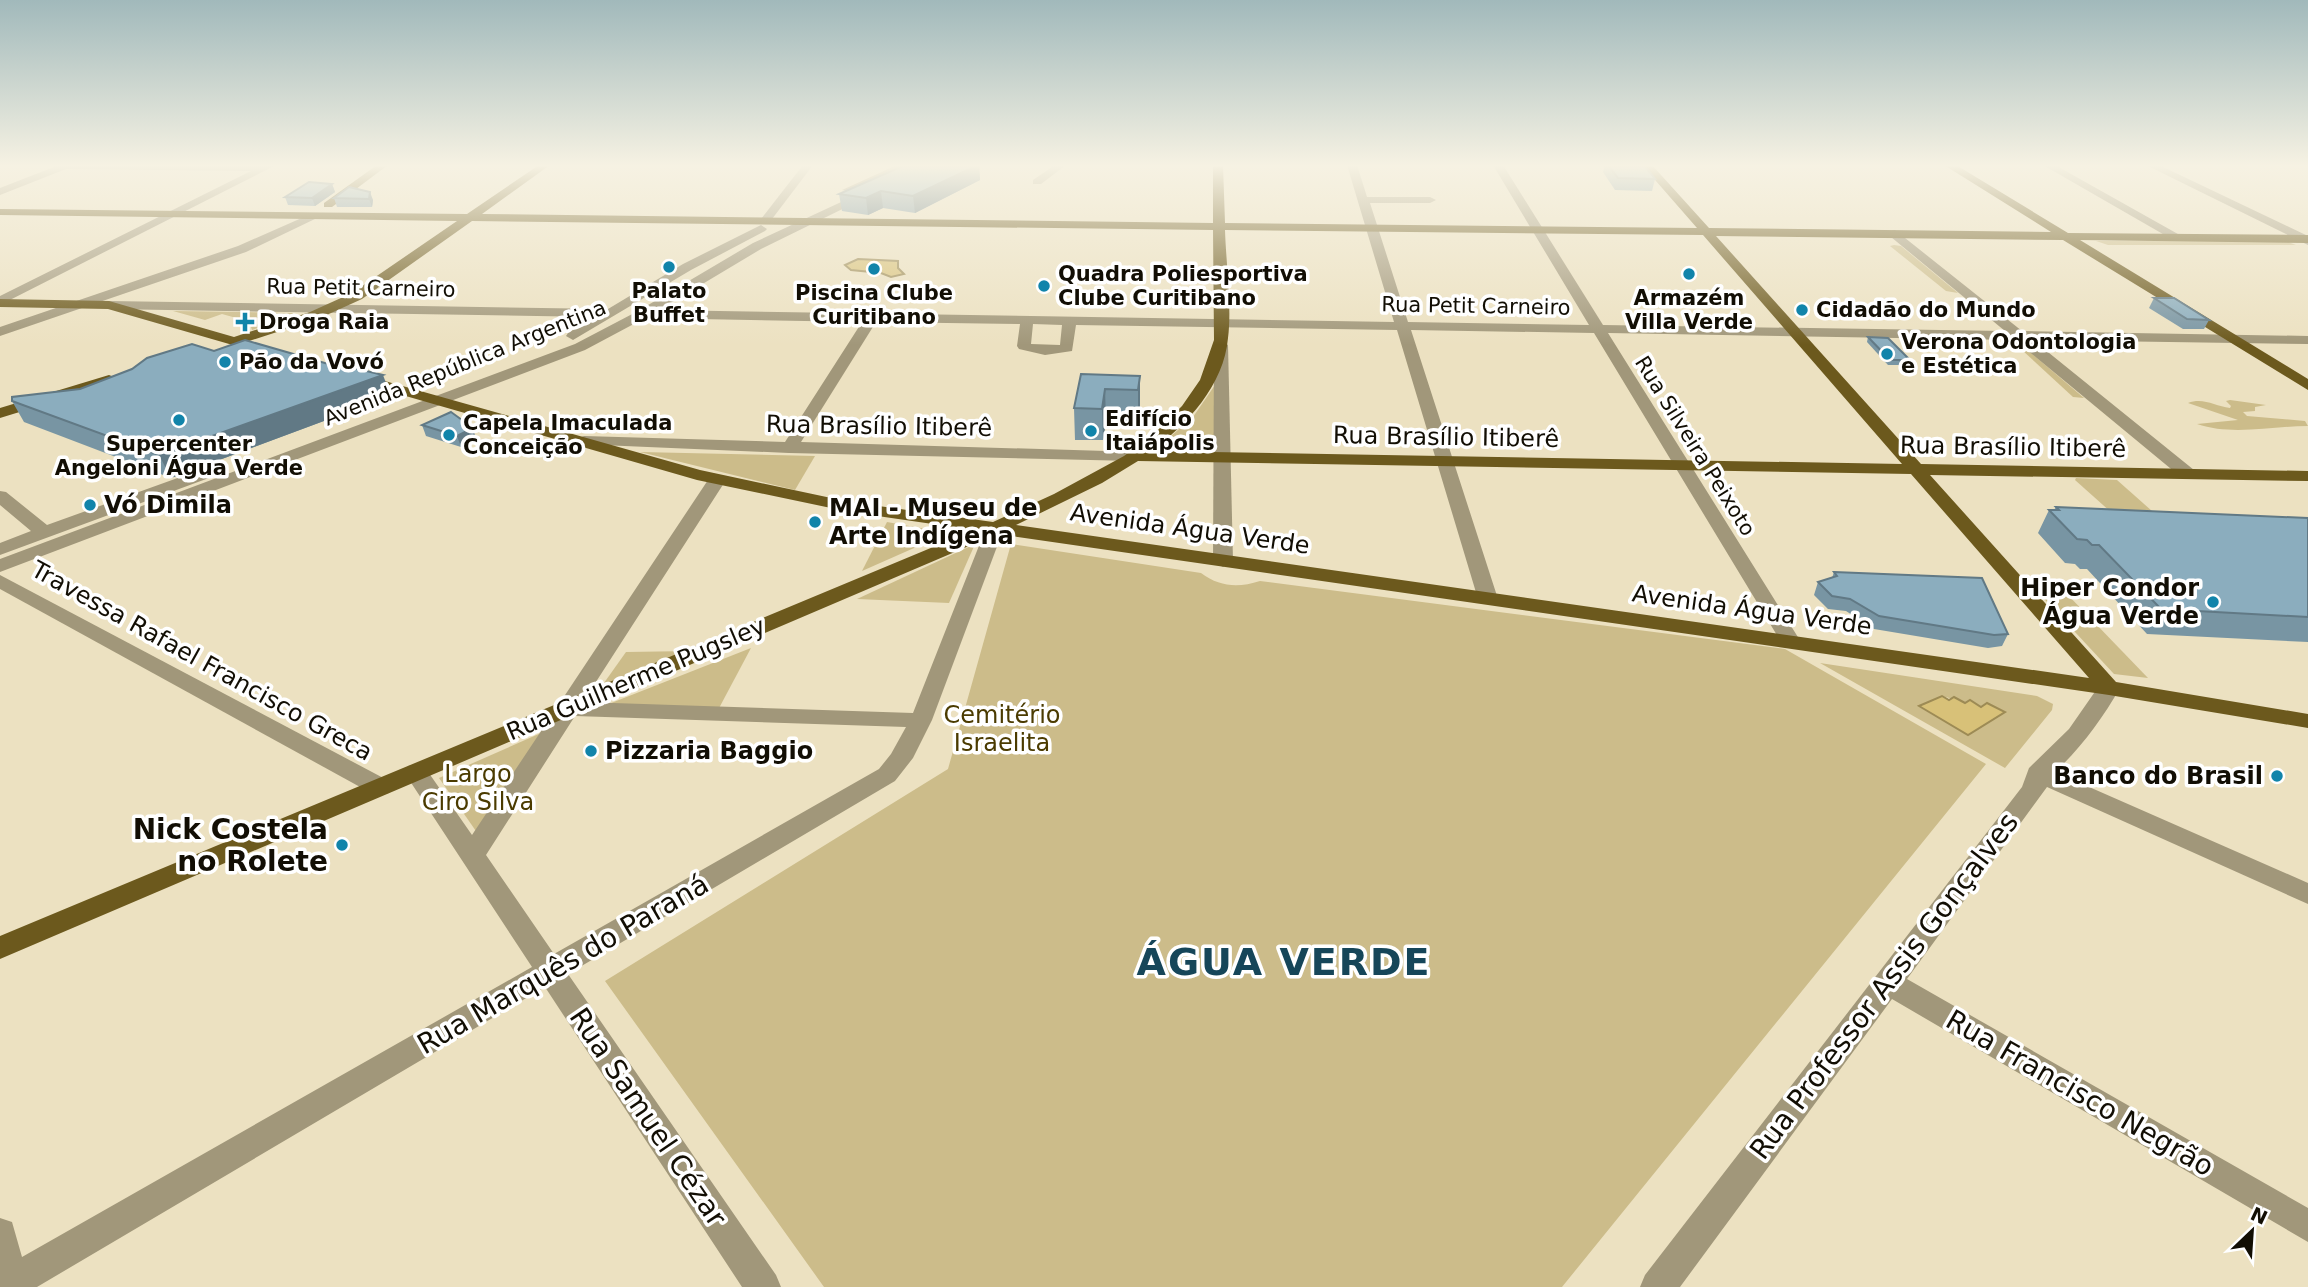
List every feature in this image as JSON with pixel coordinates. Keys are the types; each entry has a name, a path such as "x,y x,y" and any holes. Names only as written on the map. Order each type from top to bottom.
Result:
{"main road":[{"path":"212,349 331,309 369,289 460,225"},
{"path":"1058,225 2306,240"},
{"path":"1701,225 2109,688"},
{"path":"2048,225 2308,385"},
{"path":"1219,227 1221,345"},
{"path":"0,302 109,305 273,353"},
{"path":"146,316 151,311 166,306"},
{"name":"Rua Guilherme Pugsley","path":"0,947 995,528 1086,485 1133,456 1168,429 1196,398 1206,382 1221,345"},
{"path":"0,413 128,374"},
{"name":"Avenida Água Verde","path":"351,376 717,480 879,512 2109,688 2308,721"},
{"name":"Rua Brasílio Itiberê","path":"1133,456 2308,476"}],"street":[{"path":"0,302 151,225"},
{"path":"0,332 259,243 295,225"},
{"name":"Avenida República Argentina","path":"0,549 553,345 764,225"},
{"name":"Avenida República Argentina","path":"0,566 589,343 798,225"},
{"path":"1371,225 1488,599"},
{"name":"Rua Silveira Peixoto","path":"1535,225 1791,642"},
{"path":"2157,225 2179,237"},
{"path":"2275,225 2306,240"},
{"path":"1895,234 2188,474"},
{"name":"Rua Petit Carneiro","path":"109,305 613,313"},
{"name":"Rua Petit Carneiro","path":"643,314 2308,340"},
{"path":"789,448 872,317"},
{"path":"1027,320 1024,346 1058,351 1067,348 1069,320"},
{"path":"1221,345 1223,561"},
{"name":"Rua Brasílio Itiberê","path":"584,441 1133,456"},
{"path":"472,856 717,480"},
{"path":"0,496 44,533"},
{"name":"Rua Marquês do Paraná","path":"7,1286 877,783 895,766 922,720 995,528"},
{"name":"Travessa Rafael Francisco Greca","path":"0,581 380,788"},
{"name":"Rua Professor Assis Gonçalves","path":"1663,1285 2034,789 2036,774 2055,761 2098,707 2109,688"},
{"path":"566,709 922,720"},
{"name":"Rua Samuel Cézar","path":"416,772 763,1287"},
{"path":"2036,774 2078,790 2308,894"},
{"name":"Rua Francisco Negrão","path":"1888,982 2308,1226"},
{"path":"0,1234 7,1286"}],"green space":[{"path":"2096,241 2285,241 2296,245 2108,245"},
{"path":"1890,246 1901,246 1958,293 1946,291"},
{"path":"173,311 293,313 292,317 252,330 251,327 276,317 240,319 222,314 205,320"},
{"path":"2010,339 2017,341 2084,398 2073,397"},
{"path":"1215,385 1215,450 1156,449 1193,417"},
{"path":"2204,401 2230,408 2226,401 2266,405 2255,407 2255,411 2243,412 2247,416 2305,421 2308,426 2238,430 2210,428 2197,424 2238,420 2188,403"},
{"path":"640,452 815,456 795,490"},
{"path":"2075,480 2117,480 2161,519 2112,513"},
{"path":"887,522 948,533 862,571"},
{"path":"975,544 949,603 857,599"},
{"name":"Cemitério Israelita","path":"1011,544 1201,573 1229,585 1260,581 1785,649 1986,764 1562,1287 824,1287 605,981 948,769"},
{"path":"2023,576 2066,593 2148,678 2114,674"},
{"path":"751,648 718,710 596,709"},
{"path":"691,651 599,690 626,652"},
{"path":"1820,663 2037,696 2053,704 2052,710 2005,768","holes":["1942,696 1981,707 1987,703 2004,712 1920,706"]},
{"name":"Largo Ciro Silva","path":"541,733 478,834 439,778"}],"shaded area":[{"name":"Piscina Clube Curitibano","path":"858,259 898,261 898,268 904,274 891,277 881,273 851,270 845,265"},
{"path":"1942,696 1949,700 1954,697 1965,703 1970,700 1981,707 1987,703 2005,712 1968,735 1919,706"}],"building":[{"path":"2154,298 2174,298 2209,320 2187,319"},
{"path":"1868,337 1888,338 1910,360 1890,360"},
{"name":"Supercenter Angeloni Água Verde","path":"245,340 349,370 354,368 383,375 159,455 12,401 12,397 80,389 132,369 147,358 192,344 214,351"},
{"path":"1081,374 1140,376 1138,390 1105,389 1102,409 1074,408"},
{"path":"451,412 473,428 457,436 422,425"},
{"name":"Hiper Condor Água Verde","path":"2056,507 2308,518 2308,617 2161,609 2099,545 2077,539 2049,510 2059,510"},
{"path":"1834,572 1982,578 2008,634 1994,635 1879,616 1850,599 1832,596 1818,582 1837,576"}],"place":[{"name":"Palato Buffet","path":"669,267"},
{"name":"Piscina Clube Curitibano","path":"874,269"},
{"name":"Armazém Villa Verde","path":"1689,274"},
{"name":"Quadra Poliesportiva Clube Curitibano","path":"1044,286"},
{"name":"Cidadão do Mundo","path":"1802,310"},
{"name":"Droga Raia","path":"245,322"},
{"name":"Verona Odontologia e Estética","path":"1887,354"},
{"name":"Pão da Vovó","path":"225,362"},
{"name":"Supercenter Angeloni Água Verde","path":"179,420"},
{"name":"Edifício Itaiápolis","path":"1091,431"},
{"name":"Capela Imaculada Conceição","path":"449,435"},
{"name":"Vó Dimila","path":"90,505"},
{"name":"MAI - Museu de Arte Indígena","path":"815,522"},
{"name":"Hiper Condor Água Verde","path":"2213,602"},
{"name":"Pizzaria Baggio","path":"591,751"},
{"name":"Banco do Brasil","path":"2277,776"},
{"name":"Nick Costela no Rolete","path":"342,845"}],"district":[{"name":"ÁGUA VERDE","path":"1284,962"}]}
